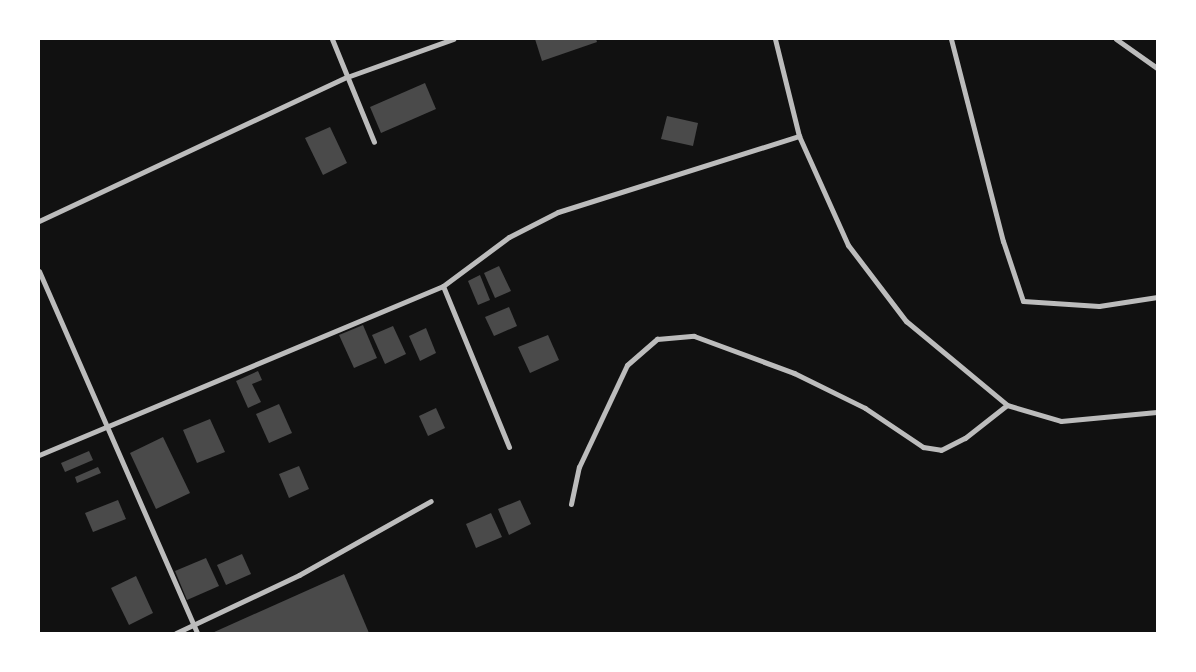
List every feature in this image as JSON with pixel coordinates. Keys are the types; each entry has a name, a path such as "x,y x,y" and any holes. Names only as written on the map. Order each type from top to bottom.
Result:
{"street":[{"path":"332,39 374,142"},
{"path":"39,221 347,77 454,39"},
{"path":"775,39 799,136 848,245 906,321 1007,405 1061,421 1157,412"},
{"path":"951,39 1003,241 1023,302 1099,306 1157,297"},
{"path":"1116,39 1157,68"},
{"path":"39,455 443,286 509,237 558,212 799,136"},
{"path":"39,271 197,633"},
{"path":"443,286 508,447"},
{"path":"571,504 579,467 627,365 658,340 694,336 794,373 865,408 923,447 941,450 966,438 1007,405"},
{"path":"176,633 299,575 432,502"}],"building":[{"path":"535,39 596,39 597,42 542,61"},
{"path":"425,83 436,109 381,133 370,107"},
{"path":"667,116 698,123 693,146 661,139"},
{"path":"330,127 347,163 323,175 305,138"},
{"path":"499,266 511,291 495,298 484,273"},
{"path":"480,275 490,300 478,305 468,281"},
{"path":"509,307 517,326 494,336 485,317"},
{"path":"363,325 377,358 354,368 339,335"},
{"path":"393,326 406,354 385,364 372,335"},
{"path":"426,328 436,353 420,361 409,336"},
{"path":"548,335 559,360 530,373 518,347"},
{"path":"258,371 262,380 252,384 261,402 248,408 236,381"},
{"path":"279,404 292,433 269,443 256,414"},
{"path":"436,408 445,428 428,436 419,416"},
{"path":"210,419 225,452 197,463 183,430"},
{"path":"163,437 190,493 156,509 130,453"},
{"path":"89,451 93,460 65,472 61,463"},
{"path":"299,466 309,489 289,498 279,474"},
{"path":"98,467 101,473 77,483 75,477"},
{"path":"118,500 126,519 93,532 85,513"},
{"path":"520,500 531,524 509,535 498,509"},
{"path":"491,513 502,537 476,548 466,524"},
{"path":"242,554 251,574 226,585 217,565"},
{"path":"206,558 219,586 187,600 175,571"},
{"path":"344,574 369,633 212,633"},
{"path":"136,576 153,613 129,625 111,588"}]}
